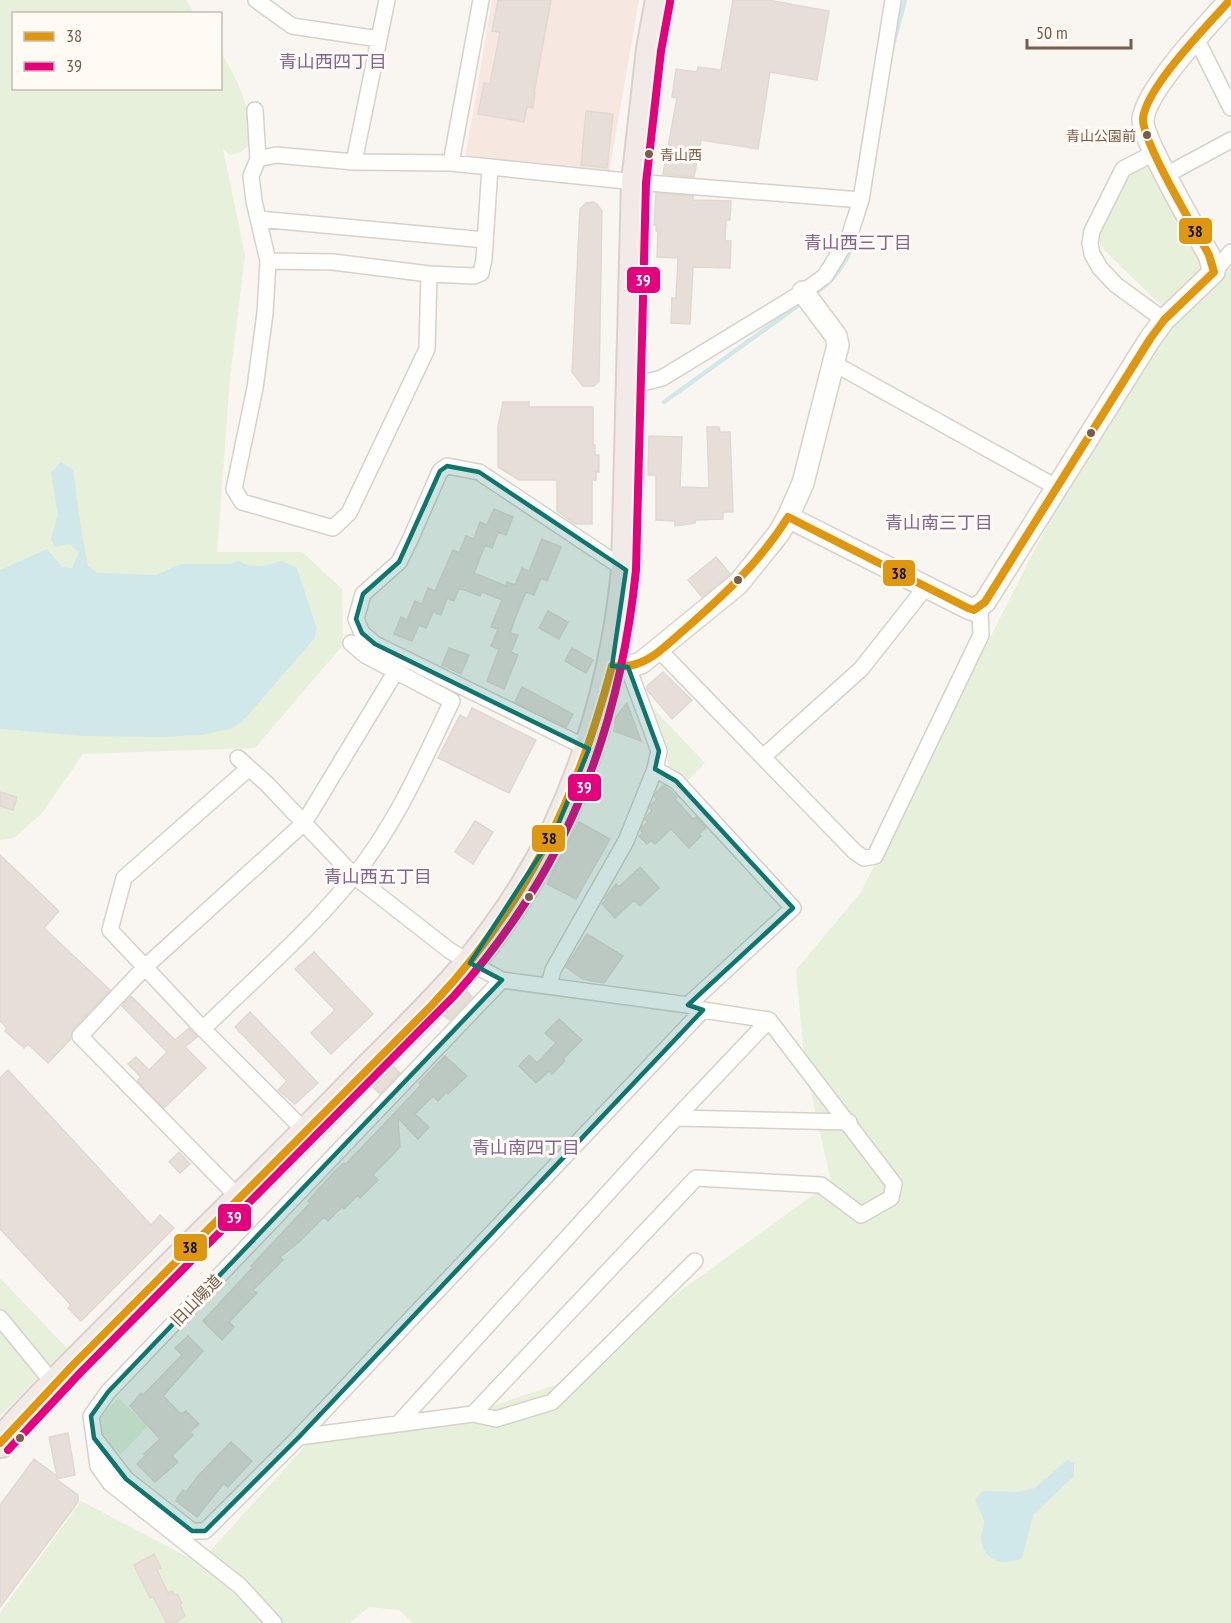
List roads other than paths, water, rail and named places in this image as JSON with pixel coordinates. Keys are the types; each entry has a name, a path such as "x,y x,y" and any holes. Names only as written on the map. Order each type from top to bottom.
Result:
{"highway":[{"path":"0,1443 54,1384 307,1133 470,963 510,908 544,850 574,790 602,708 620,667 621,617 626,570 636,182 646,82 660,0"}],"street":[{"path":"256,0 292,26 379,39"},
{"path":"354,162 387,0"},
{"path":"451,163 481,0"},
{"path":"631,386 662,378 803,292 825,276 849,237 861,200 892,2 876,0"},
{"path":"1214,272 1212,262 1154,153 1143,125 1145,112 1172,66 1230,0"},
{"path":"1196,38 1231,108"},
{"path":"255,110 258,159 251,176 268,261 266,313 255,388 234,489 242,502 333,528 349,513 427,349 429,274"},
{"path":"1166,175 1231,140"},
{"path":"1154,153 1123,169 1092,231 1090,243 1092,254 1100,267 1116,285 1164,320"},
{"path":"258,159 276,155 354,162 451,163 636,182 861,200"},
{"path":"268,261 333,262 429,274 474,276 481,273 490,167"},
{"path":"259,219 485,240"},
{"path":"788,518 925,588 968,608 974,610 980,608 1164,320 1214,272 1231,252"},
{"path":"549,985 553,970 626,842 655,769 658,751 620,667 641,663 738,584 769,548 788,518 802,483 838,345 836,336 803,292"},
{"path":"832,363 1056,487"},
{"path":"589,750 375,644 362,633 356,619 363,594 399,562 440,471 447,466 479,472 626,570"},
{"path":"763,757 861,669 925,588"},
{"path":"659,650 855,852 864,858 874,856 981,635 980,608"},
{"path":"203,1029 299,936 354,876 402,805 452,700 365,655 351,644"},
{"path":"240,1199 80,1036 145,967 304,823 396,671"},
{"path":"307,1133 203,1029 110,930 124,878 243,763 354,876 449,950 502,980 688,1005 703,1010 769,1020 894,1184 891,1198 861,1215 821,1185 696,1178 473,1414"},
{"path":"655,769 676,781 793,908 688,1005"},
{"name":"旧山陽道","path":"274,1623 240,1586 110,1484 98,1467 91,1416 108,1392 502,980"},
{"path":"94,1438 126,1479 192,1531 205,1531 299,1437 703,1010"},
{"path":"398,1424 676,1118 769,1020"},
{"path":"676,1118 849,1122"},
{"path":"299,1437 473,1414 496,1419 552,1402 695,1261"},
{"path":"0,1318 54,1384"}],"water":[{"path":"61,462 73,470 88,565 97,573 156,575 181,564 230,564 238,561 247,565 263,566 282,561 297,568 317,629 314,639 242,722 230,729 201,735 163,737 85,736 0,729 0,570 47,549 62,567 72,568 79,553 70,544 55,547 51,539 58,515 51,473"},
{"path":"1067,1460 1074,1463 1074,1476 1033,1515 1022,1558 1002,1562 991,1558 983,1548 981,1535 984,1521 975,1499 983,1491 1017,1492 1035,1488"}],"waterway":[{"path":"892,49 905,0"},
{"path":"812,296 838,272 854,242"},
{"path":"664,402 803,302"}],"place":[{"name":"青山公園前","path":"1147,135"},
{"name":"青山西","path":"649,154"}],"district":[{"name":"青山西四丁目","path":"333,62"},
{"name":"青山西三丁目","path":"858,243"},
{"name":"青山南三丁目","path":"939,523"},
{"name":"青山西五丁目","path":"378,877"},
{"name":"青山南四丁目","path":"526,1148"}]}
